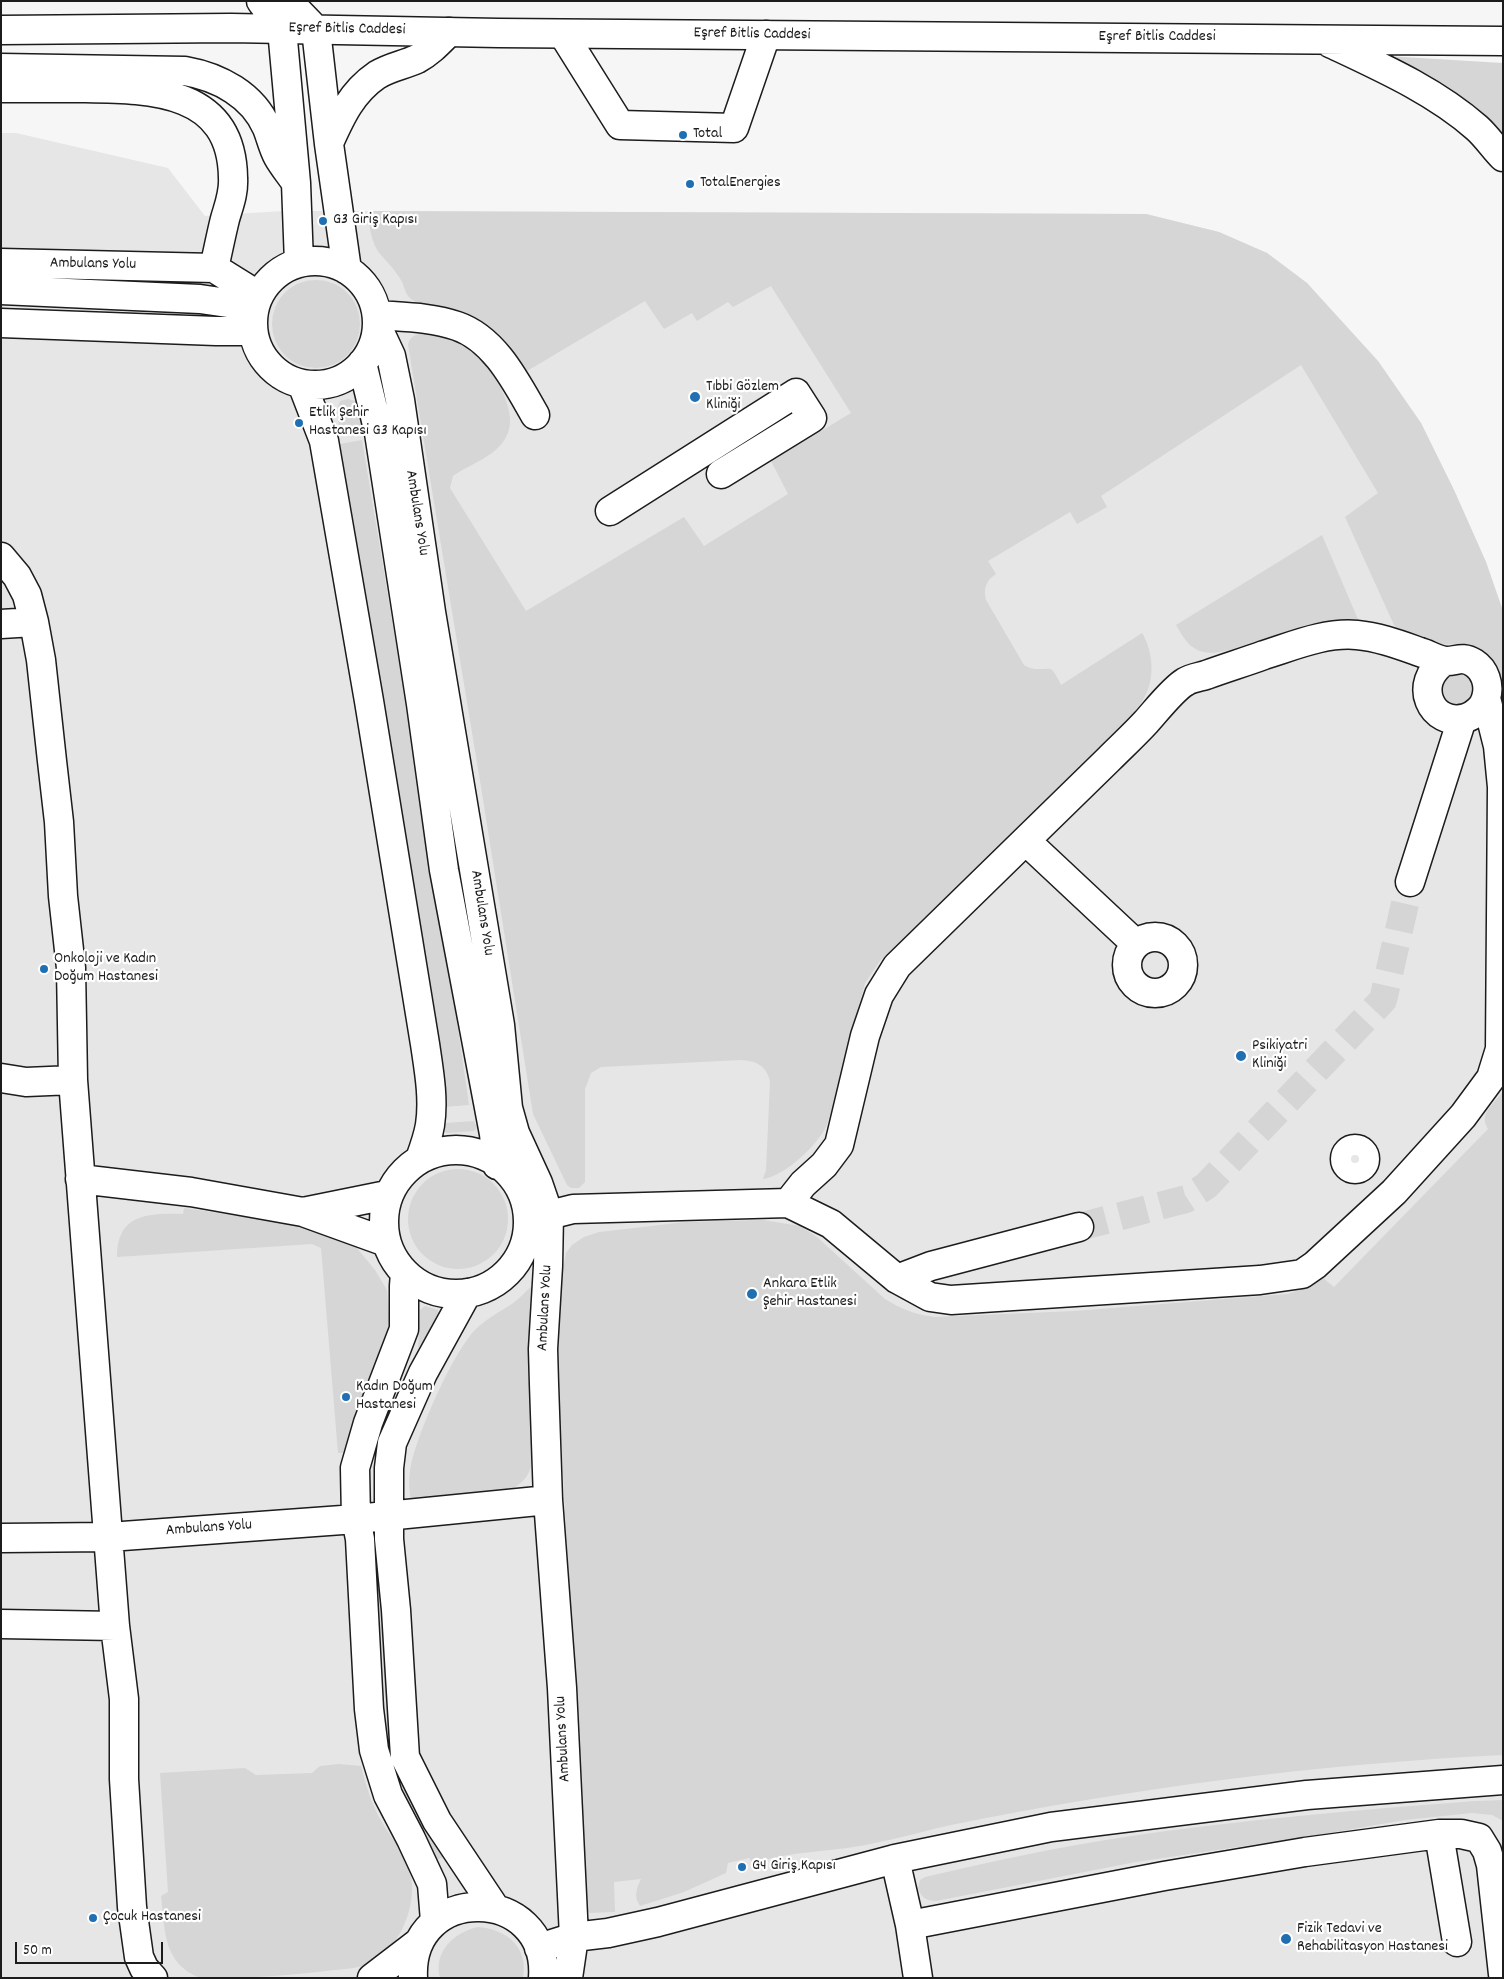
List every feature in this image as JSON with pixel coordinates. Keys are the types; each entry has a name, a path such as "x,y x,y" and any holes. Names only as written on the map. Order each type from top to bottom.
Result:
{"main road":[{"path":"260,1 282,30 296,183 299,263"},
{"path":"288,1 316,30 329,144 348,270"},
{"name":"Eşref Bitlis Caddesi","path":"1,30 231,28 563,34 1503,41"},
{"path":"329,144 344,109 365,85 378,74 396,65 416,59 428,52 450,32"},
{"path":"563,34 620,125 734,128 766,35"},
{"path":"1322,40 1396,74 1453,109 1478,129 1503,157"},
{"path":"1,68 185,71 209,76 235,90 258,113 267,127 279,159 296,183"},
{"path":"1,88 104,88 159,92 189,102 209,116 220,130 227,144 233,178 233,190 214,268 255,312"},
{"path":"315,261 330,263 348,270 362,282 372,297 377,320 373,346 362,363 345,377 324,384 302,384 284,377 270,365 259,349 255,312 269,281 282,270 299,263 315,261"},
{"name":"Ambulans Yolu","path":"1,263 214,268"},
{"path":"1,290 200,299 255,312"},
{"path":"1,322 216,332 255,312"},
{"path":"377,320 443,322 473,334 484,342 499,358 535,415"},
{"name":"Ambulans Yolu","path":"377,320 390,356 400,400 431,612 500,1025 508,1108 515,1133 538,1183 539,1221 548,1266 543,1349 548,1500 562,1688 574,1937 568,1978"},
{"path":"362,363 379,433 422,704 444,870 494,1134 498,1165"},
{"path":"302,384 324,441 425,1044 430,1080 431,1115 428,1134 420,1159"},
{"path":"610,511 796,393 812,418 721,474"},
{"path":"1,557 17,576 27,595 34,622 42,669 59,822 63,896 71,968 73,1080 80,1179 115,1626 124,1699 124,1779 132,1907 139,1957 144,1968 153,1978"},
{"path":"1,624 34,622"},
{"path":"788,1203 803,1184 824,1165 839,1145 865,1036 879,995 897,966 1186,682 1303,642 1330,636 1356,635 1392,642 1445,661"},
{"path":"1454,658 1474,663 1486,679 1488,688 1486,698 1482,707 1474,714 1462,719 1445,717 1436,711 1430,703 1427,694 1427,684 1430,674 1436,666 1454,658"},
{"path":"539,1221 528,1216 522,1193 509,1173 483,1156 468,1151 443,1151 420,1159 402,1174 387,1195 383,1218 386,1242 396,1263 405,1273 413,1281 435,1292 458,1294 481,1290 502,1278 517,1261 526,1239 539,1221 573,1209 788,1203 831,1224 897,1280 930,1297 951,1300 1286,1278 1302,1274 1315,1265 1394,1192 1463,1116 1491,1078 1500,1049 1502,787 1498,746 1486,698"},
{"path":"1410,882 1462,719"},
{"path":"1026,841 1136,944"},
{"path":"1,1078 26,1082 73,1080"},
{"path":"1363,1165 1394,1192"},
{"path":"80,1179 191,1192 303,1212 386,1242"},
{"path":"303,1212 387,1195"},
{"path":"897,1280 931,1266 1079,1227"},
{"path":"405,1273 404,1329 368,1423 355,1468 356,1519 360,1539 369,1709 374,1750 388,1795 432,1884 427,1932 415,1955 413,1978"},
{"path":"467,1293 423,1373 392,1442 388,1468 388,1516 405,1757 437,1821 495,1908"},
{"name":"Ambulans Yolu","path":"1,1538 109,1537 356,1519 548,1500"},
{"path":"1,1624 115,1626"},
{"path":"539,1948 574,1937 608,1933 658,1922 895,1859 1052,1827 1307,1795 1503,1780"},
{"path":"910,1925 1164,1876 1296,1853 1439,1834 1461,1834 1479,1838 1487,1851 1491,1865 1503,1974"},
{"path":"1439,1834 1457,1942"},
{"path":"895,1859 910,1925 918,1978"},
{"path":"372,1978 449,1912 479,1906 495,1908 509,1914 522,1923 532,1935 539,1948 543,1966 543,1978"}],"shaded area":[{"path":"1386,56 1503,63 1503,140"},
{"name":"Ankara Etlik Şehir Hastanesi","path":"1,133 16,133 168,168 205,216 282,211 1146,214 1219,232 1267,253 1307,283 1378,361 1421,423 1454,490 1486,562 1503,611 1503,1978 1,1978"},
{"path":"368,211 1146,214 1219,232 1267,253 1307,283 1378,361 1421,423 1454,490 1486,562 1503,611 1503,683 1491,659 1482,651 1461,644 1433,645 1399,631 1394,625 1345,517 1378,493 1301,365 1101,496 1107,507 1077,524 1070,512 988,561 996,574 986,585 986,600 1024,665 1033,669 1052,670 1061,685 1142,633 1148,646 1152,670 1147,692 1128,719 1030,821 880,961 865,983 831,1112 826,1127 815,1143 790,1166 772,1177 763,1179 766,1170 770,1081 766,1071 760,1065 751,1061 601,1067 591,1073 585,1089 585,1182 579,1188 571,1188 567,1185 533,1114 408,345 411,338 417,334 426,333 457,340 479,355 501,388 510,414 510,425 503,443 483,459 453,476 450,488 526,611 684,517 704,546 788,494 771,461 851,413 771,286 733,307 728,302 697,321 692,313 664,329 645,301 522,374 429,306 409,297 398,275 375,245"},
{"path":"316,280 333,284 347,293 356,307 360,324 356,341 347,355 333,364 316,368 299,364 285,355 276,341 272,324 276,307 285,293 299,284"},
{"path":"348,399 356,401 358,404 363,432 340,435 337,409 340,401"},
{"path":"362,440 443,925 469,1105 444,1107 445,1088 421,926 340,444"},
{"path":"1322,535 1360,624 1214,653 1200,651 1190,645 1176,625"},
{"path":"1450,670 1468,673 1473,682 1472,697 1466,705 1447,706 1437,684"},
{"path":"1503,1091 1503,1755 1295,1771 1088,1800 951,1825 856,1847 795,1854 754,1864 749,1858 728,1863 726,1873 684,1892 640,1906 636,1895 641,1879 614,1882 615,1912 590,1913 586,1911 558,1380 558,1337 563,1269 566,1253 572,1245 584,1237 599,1232 686,1222 763,1220 800,1226 817,1237 885,1299 909,1311 935,1317 1074,1311 1288,1294 1312,1285 1323,1278 1334,1287 1488,1129 1485,1123 1486,1114"},
{"path":"474,1121 477,1128 474,1131 447,1133 444,1131 445,1123"},
{"path":"458,1169 468,1170 486,1177 500,1191 507,1209 507,1229 500,1247 486,1261 468,1268 458,1269 448,1268 430,1261 416,1247 409,1229 408,1219 409,1209 416,1191 430,1177 448,1170"},
{"path":"184,1208 309,1226 338,1234 356,1247 375,1270 387,1290 389,1318 386,1343 374,1369 343,1453 338,1453 321,1248 312,1244 117,1257 118,1243 122,1232 129,1224 147,1216 183,1214"},
{"path":"535,1283 534,1454 529,1473 519,1485 507,1492 411,1503 409,1480 418,1440 435,1398 456,1357 475,1330 488,1319 512,1304"},
{"path":"425,1306 438,1310 440,1316 418,1348 420,1310"},
{"path":"375,1543 378,1543 391,1744 419,1815 443,1857 434,1861 432,1849 395,1771 388,1744"},
{"path":"339,1764 361,1766 375,1808 402,1852 409,1868 412,1897 402,1930 396,1940 380,1957 361,1967 273,1976 209,1978 198,1977 185,1970 170,1949 164,1923 161,1896 168,1892 160,1773 245,1768 256,1775 312,1773 320,1766"},
{"path":"1503,1800 1503,1821 1492,1815 1472,1813 1405,1820 1136,1862 936,1901 924,1898 918,1888 920,1880 925,1877 1069,1846 1118,1838 1296,1816 1430,1804"},
{"path":"478,1927 498,1931 513,1942 519,1949 522,1957 524,1967 523,1978 440,1978 440,1959 448,1944 461,1933"}],"tunnel":[{"path":"1079,1227 1186,1199 1206,1186 1383,1000 1410,882"}],"place":[{"name":"Total","path":"683,135"},
{"name":"TotalEnergies","path":"690,184"},
{"name":"G3 Giriş Kapısı","path":"323,221"},
{"name":"Tıbbi Gözlem Kliniği","path":"695,397"},
{"name":"Etlik Şehir Hastanesi G3 Kapısı","path":"299,423"},
{"name":"Onkoloji ve Kadın Doğum Hastanesi","path":"44,969"},
{"name":"Psikiyatri Kliniği","path":"1241,1056"},
{"name":"Ankara Etlik Şehir Hastanesi","path":"752,1294"},
{"name":"Kadın Doğum Hastanesi","path":"346,1397"},
{"name":"G4 Giriş Kapısı","path":"742,1867"},
{"name":"Çocuk Hastanesi","path":"93,1918"},
{"name":"Fizik Tedavi ve Rehabilitasyon Hastanesi","path":"1286,1939"}]}
